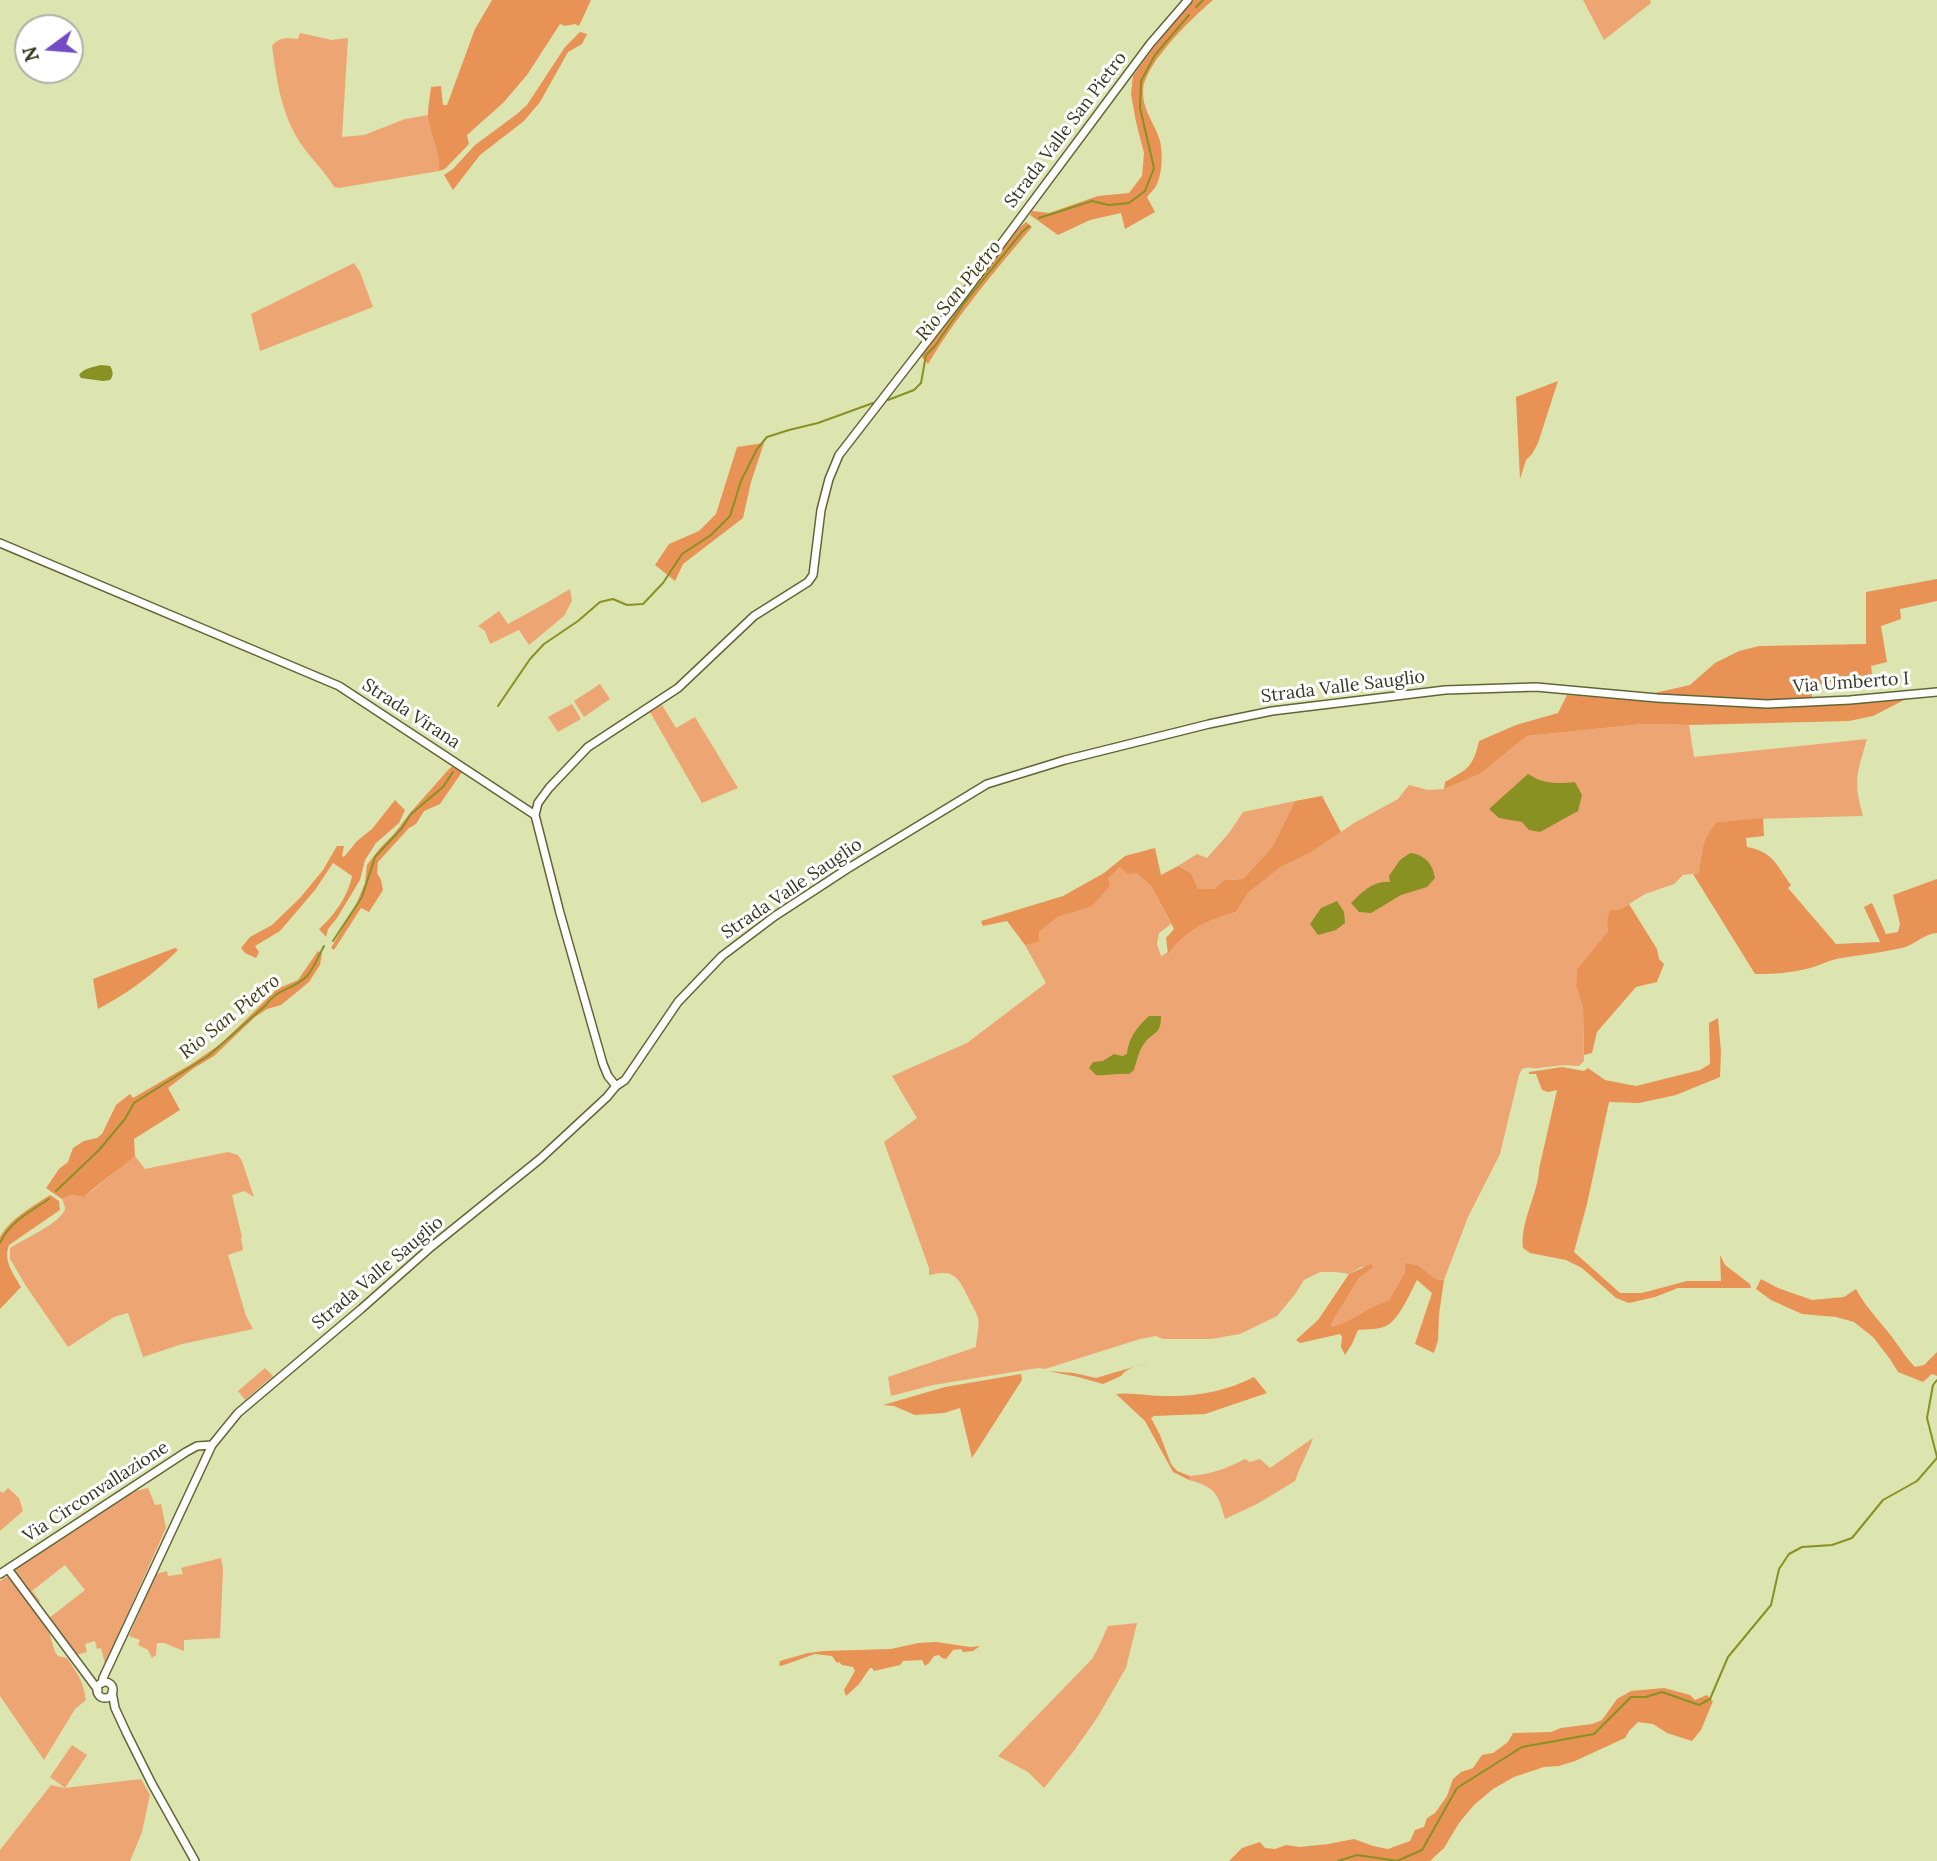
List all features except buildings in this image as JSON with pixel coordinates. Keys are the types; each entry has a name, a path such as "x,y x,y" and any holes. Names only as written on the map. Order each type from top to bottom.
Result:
{"street":[{"name":"Strada Valle San Pietro","path":"535,815 538,803 549,788 588,747 677,688 754,616 808,582 813,575 821,510 839,455 963,295 1142,55 1188,0"},
{"name":"Strada Virana","path":"0,543 339,686 535,815"},
{"name":"Strada Valle Sauglio","path":"103,1685 103,1678 212,1445 238,1413 431,1247 540,1158 607,1097 625,1080 678,1002 722,956 775,916 847,869 987,784 1065,760 1209,724 1278,710 1445,690 1536,687 1767,704"},
{"name":"Via Umberto I","path":"1767,704 1937,692"},
{"path":"535,815 603,1065 616,1086"},
{"name":"Via Circonvallazione","path":"0,1574 186,1452 197,1446 212,1445"},
{"path":"8,1569 92,1682 112,1687 109,1695 152,1784 195,1861"},
{"path":"103,1685 101,1696 109,1695"}],"shaded area":[{"path":"492,0 591,0 579,26 560,24 527,75 503,103 467,135 469,144 445,169 439,171 428,115 431,87 441,86 443,105 447,105 475,29"},
{"path":"1193,0 1213,0 1161,54 1146,79 1143,90 1145,104 1158,134 1162,152 1159,180 1147,197 1155,212 1125,229 1121,213 1090,220 1058,235 1030,215 1032,211 1049,213 1098,196 1129,193 1142,176 1144,153 1131,94 1133,76"},
{"path":"1583,0 1650,0 1651,3 1604,40"},
{"path":"580,32 587,34 582,44 568,52 540,102 524,121 480,155 453,190 444,175 475,145 527,105 565,47"},
{"path":"300,33 332,40 348,38 342,137 364,135 405,119 428,115 438,150 439,171 334,187 294,132 278,85 272,46 287,38 298,39"},
{"path":"1026,222 1032,227 964,311 928,364 920,355"},
{"path":"354,263 373,307 260,351 251,314"},
{"path":"101,365 110,366 113,373 110,380 81,378 79,375 86,369"},
{"path":"1558,381 1538,443 1526,460 1520,479 1516,397"},
{"path":"764,443 743,518 683,564 675,581 655,565 669,544 699,531 716,514 737,447"},
{"path":"1937,579 1937,601 1900,609 1901,619 1881,626 1887,662 1871,666 1872,674 1812,686 1812,699 1650,694 1690,685 1715,663 1739,651 1759,646 1866,644 1866,592"},
{"path":"570,589 572,601 564,616 529,645 519,630 490,644 485,631 478,626 499,611 508,624"},
{"path":"600,684 610,699 584,717 574,701"},
{"path":"1567,695 1765,708 1908,698 1873,716 1849,721 1643,724 1527,736 1480,774 1444,789 1445,782 1472,762 1479,741 1516,725 1558,713"},
{"path":"572,704 581,719 558,732 548,717"},
{"path":"662,705 676,728 695,717 738,788 702,803 650,712"},
{"path":"1643,724 1689,725 1694,757 1867,739 1858,777 1858,794 1863,816 1718,822 1702,850 1699,873 1683,875 1674,884 1645,894 1621,909 1615,909 1607,920 1609,930 1577,969 1576,986 1583,1008 1584,1061 1579,1066 1522,1069 1500,1154 1468,1217 1444,1280 1436,1279 1419,1266 1405,1272 1389,1300 1332,1328 1331,1324 1359,1278 1372,1267 1361,1267 1349,1274 1320,1272 1304,1280 1277,1316 1240,1334 1211,1339 1163,1339 1156,1336 1045,1369 933,1385 891,1396 888,1377 976,1347 979,1325 976,1313 958,1279 944,1273 929,1275 929,1268 884,1142 917,1118 892,1076 967,1043 1046,983 1025,945 1039,942 1039,932 1058,917 1091,907 1108,879 1120,867 1136,873 1151,886 1171,924 1159,933 1157,944 1161,956 1194,927 1236,912 1248,893 1281,867 1312,852 1354,823 1398,799 1409,785 1428,790 1444,789 1480,774 1527,736"},
{"path":"453,766 462,772 440,804 424,811 416,824 409,828 378,862 377,873 383,890 369,912 361,908 334,950 331,948 355,907 365,883 367,865"},
{"path":"1528,774 1550,782 1575,782 1582,795 1578,811 1540,832 1529,830 1522,822 1499,818 1489,809"},
{"path":"1322,796 1341,832 1312,852 1281,867 1248,893 1236,912 1198,927 1168,954 1166,938 1174,929 1151,886 1136,873 1128,874 1120,867 1108,879 1110,886 1091,907 1058,917 1039,932 1039,942 1025,945 1007,921 983,926 981,921 1063,896 1104,873 1125,856 1155,848 1161,875 1178,866 1191,873 1198,889 1214,889 1224,880 1243,879 1273,846 1295,801"},
{"path":"395,800 405,810 399,823 376,843 365,860 360,880 328,929 326,937 319,929 340,905 352,876 333,863 315,890 280,931 255,946 259,952 256,958 245,953 241,948 250,937 272,925 300,898 323,870 337,846 344,846 344,857 357,841 372,829"},
{"path":"1295,801 1273,846 1243,879 1224,880 1214,889 1198,889 1191,873 1178,866 1197,854 1207,858 1243,812"},
{"path":"1763,818 1764,836 1746,838 1747,847 1763,852 1774,860 1791,885 1788,888 1836,944 1880,942 1864,907 1872,903 1886,934 1898,932 1900,924 1893,895 1937,879 1937,933 1927,935 1902,948 1836,959 1796,971 1755,974 1693,874 1699,873 1706,840 1717,822"},
{"path":"1410,853 1420,855 1427,861 1435,878 1427,887 1401,895 1371,913 1359,912 1351,903 1374,885 1390,882 1389,876 1400,860"},
{"path":"1337,901 1344,912 1345,923 1336,930 1318,935 1310,924 1321,908"},
{"path":"1629,904 1664,964 1657,982 1636,987 1597,1032 1592,1053 1584,1055 1583,1008 1576,986 1577,969 1608,931 1610,910 1621,909"},
{"path":"175,948 178,950 150,975 98,1009 93,979"},
{"path":"318,951 322,953 320,965 309,982 281,1005 267,1009 255,1017 214,1056 168,1088 180,1110 134,1139 135,1156 84,1197 71,1195 62,1199 46,1188 59,1169 68,1162 73,1148 102,1134 116,1105 130,1094 133,1098 193,1063 222,1043 277,989 298,980"},
{"path":"1149,1016 1161,1016 1160,1026 1146,1041 1134,1070 1129,1074 1096,1075 1089,1068 1093,1062 1103,1061 1114,1054 1127,1054 1134,1033"},
{"path":"1718,1018 1720,1077 1676,1095 1639,1103 1609,1102 1574,1252 1620,1293 1642,1293 1687,1281 1721,1281 1720,1255 1725,1265 1750,1284 1751,1288 1678,1288 1629,1303 1616,1298 1582,1268 1566,1260 1530,1253 1523,1248 1524,1228 1536,1189 1557,1090 1542,1090 1536,1074 1529,1072 1562,1067 1584,1071 1588,1068 1605,1080 1636,1086 1700,1070 1710,1064 1709,1023"},
{"path":"228,1152 238,1155 242,1161 254,1197 244,1191 232,1195 243,1250 228,1255 246,1316 253,1329 182,1344 143,1357 128,1313 114,1317 68,1347 10,1259 10,1248 56,1220 65,1209 62,1199 71,1195 84,1197 135,1156 145,1169"},
{"path":"50,1195 59,1201 60,1210 9,1245 8,1262 21,1287 0,1309 0,1237 16,1219"},
{"path":"1405,1263 1419,1266 1436,1279 1444,1280 1438,1340 1434,1353 1415,1344 1432,1293 1417,1280 1404,1306 1391,1323 1376,1329 1358,1330 1345,1355 1340,1334 1300,1343 1296,1340 1318,1320 1349,1274 1371,1264 1373,1267 1359,1278 1331,1324 1332,1327 1389,1300 1405,1272"},
{"path":"1761,1279 1812,1300 1844,1297 1856,1289 1870,1311 1915,1367 1924,1365 1937,1352 1937,1376 1932,1374 1923,1382 1898,1372 1873,1337 1854,1322 1836,1317 1802,1314 1771,1300 1756,1289"},
{"path":"1134,1367 1103,1384 1048,1371 1096,1378"},
{"path":"265,1368 273,1376 245,1400 238,1391"},
{"path":"1021,1374 1022,1380 972,1458 960,1408 944,1413 915,1415 894,1406 883,1405 945,1387"},
{"path":"1254,1377 1267,1393 1205,1414 1151,1418 1171,1464 1177,1471 1190,1476 1189,1480 1173,1472 1145,1421 1116,1394 1199,1394 1233,1386"},
{"path":"1313,1438 1295,1481 1225,1519 1214,1492 1205,1485 1189,1480 1190,1476 1231,1466 1245,1459 1250,1462 1260,1459 1270,1468"},
{"path":"8,1488 19,1498 23,1511 0,1531 0,1491 3,1493"},
{"path":"148,1488 155,1505 161,1504 166,1528 105,1664 101,1648 97,1649 95,1641 85,1644 87,1652 76,1655 48,1619 85,1590 65,1565 32,1591 40,1601 37,1603 14,1570 135,1491"},
{"path":"221,1558 223,1569 220,1638 184,1640 184,1651 157,1643 156,1655 152,1658 148,1650 138,1645 140,1640 129,1636 156,1574 167,1571 168,1576 183,1574 181,1568"},
{"path":"6,1577 15,1584 49,1632 58,1656 67,1658 80,1678 85,1693 86,1700 75,1709 44,1760 0,1696 0,1581"},
{"path":"1137,1623 1126,1668 1097,1718 1044,1788 1028,1772 998,1756 1092,1659 1108,1626"},
{"path":"936,1642 980,1646 973,1651 953,1650 946,1659 939,1655 934,1656 925,1666 922,1660 903,1661 900,1665 874,1671 870,1668 846,1696 844,1690 855,1671 853,1667 837,1663 832,1656 815,1654 779,1665 780,1661 808,1653 891,1649"},
{"path":"1664,1688 1690,1695 1695,1700 1707,1695 1713,1701 1701,1730 1692,1741 1667,1733 1653,1724 1638,1722 1625,1738 1575,1761 1514,1777 1493,1789 1474,1805 1444,1848 1430,1861 1229,1861 1242,1848 1260,1842 1265,1848 1275,1849 1286,1845 1300,1847 1354,1839 1388,1849 1410,1841 1415,1830 1424,1827 1427,1818 1435,1813 1447,1796 1453,1779 1461,1772 1473,1768 1482,1755 1493,1753 1508,1742 1513,1733 1551,1732 1592,1724 1602,1720 1617,1699 1631,1691"},
{"path":"72,1745 87,1755 65,1788 50,1777"},
{"path":"141,1779 150,1795 142,1832 130,1861 0,1861 0,1850 51,1785 64,1788"}],"waterway":[{"name":"Rio San Pietro","path":"1196,7 1203,0"},
{"name":"Rio San Pietro","path":"1039,218 1092,201 1109,205 1129,203 1145,191 1154,168 1140,108 1141,81 1155,55 1189,15"},
{"name":"Rio San Pietro","path":"888,400 914,390 921,383 926,355 965,302 1029,226"},
{"name":"Rio San Pietro","path":"498,706 530,659 544,644 600,602 613,599 627,605 643,604 663,583 682,554 711,535 730,516 741,481 757,449 767,437 818,423 873,403"},
{"name":"Rio San Pietro","path":"333,941 362,897 375,857 411,814 443,787 453,772"},
{"name":"Rio San Pietro","path":"56,1191 99,1150 125,1119 134,1103 208,1056 270,1000 307,976 324,946"},
{"name":"Rio San Pietro","path":"0,1243 15,1223 49,1199"},
{"path":"1937,1380 1933,1385 1927,1418 1937,1457"},
{"path":"1338,1861 1357,1855 1397,1861 1422,1850 1457,1788 1522,1747 1594,1734 1631,1697 1646,1697 1662,1692 1699,1705 1710,1699 1728,1657 1771,1605 1779,1569 1789,1554 1802,1547 1832,1545 1852,1538 1883,1500 1917,1481 1937,1458"}]}
